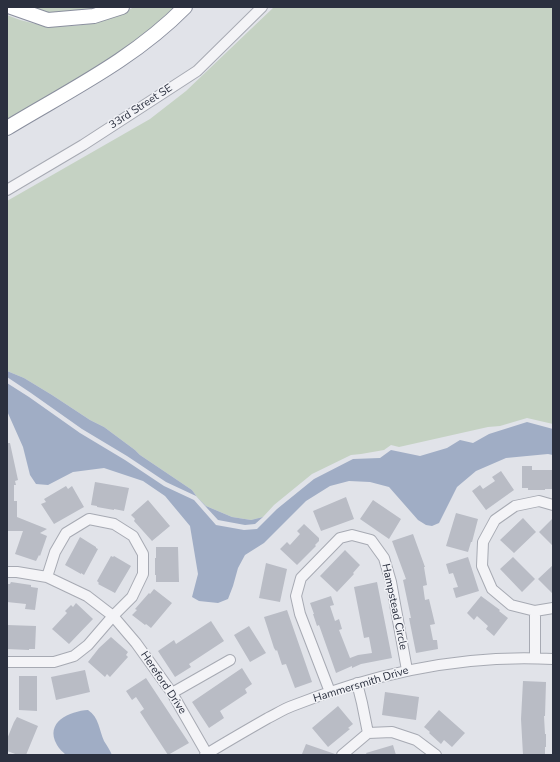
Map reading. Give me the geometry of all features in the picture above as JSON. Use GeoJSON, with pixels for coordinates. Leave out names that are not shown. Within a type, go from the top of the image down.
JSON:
{"type":"FeatureCollection","features":[{"type":"Feature","properties":{"kind":"highway"},"geometry":{"type":"LineString","coordinates":[[10,7],[48,20],[94,16],[122,7]]}},
{"type":"Feature","properties":{"kind":"highway"},"geometry":{"type":"LineString","coordinates":[[7,128],[93,78],[136,49],[185,7]]}},
{"type":"Feature","properties":{"kind":"street","name":"33rd Street SE"},"geometry":{"type":"LineString","coordinates":[[7,190],[83,145],[197,71],[262,7]]}},
{"type":"Feature","properties":{"kind":"street"},"geometry":{"type":"LineString","coordinates":[[553,505],[539,501],[515,506],[495,520],[483,542],[482,566],[492,589],[511,605],[534,611],[553,608]]}},
{"type":"Feature","properties":{"kind":"street"},"geometry":{"type":"LineString","coordinates":[[7,662],[54,662],[74,656],[88,645],[132,597],[143,574],[143,554],[133,536],[114,524],[89,520],[66,533],[55,552],[47,577]]}},
{"type":"Feature","properties":{"kind":"street","name":"Hampstead Circle"},"geometry":{"type":"LineString","coordinates":[[330,692],[300,614],[296,596],[301,578],[340,538],[352,535],[371,540],[384,558],[391,582],[407,670]]}},
{"type":"Feature","properties":{"kind":"street"},"geometry":{"type":"LineString","coordinates":[[7,572],[17,572],[47,577],[87,596],[113,616]]}},
{"type":"Feature","properties":{"kind":"street"},"geometry":{"type":"LineString","coordinates":[[534,611],[535,658]]}},
{"type":"Feature","properties":{"kind":"street","name":"Hereford Drive"},"geometry":{"type":"LineString","coordinates":[[113,616],[136,643],[172,693],[206,754]]}},
{"type":"Feature","properties":{"kind":"street","name":"Hammersmith Drive"},"geometry":{"type":"LineString","coordinates":[[206,754],[245,730],[291,706],[356,683],[407,670],[453,663],[502,658],[553,659]]}},
{"type":"Feature","properties":{"kind":"street"},"geometry":{"type":"LineString","coordinates":[[172,693],[230,660]]}},
{"type":"Feature","properties":{"kind":"street"},"geometry":{"type":"LineString","coordinates":[[356,683],[368,733]]}},
{"type":"Feature","properties":{"kind":"street"},"geometry":{"type":"LineString","coordinates":[[342,755],[368,733],[392,732],[416,740],[436,755]]}},
{"type":"Feature","properties":{"kind":"green space"},"geometry":{"type":"Polygon","coordinates":[[[21,7],[104,7],[88,12],[70,14],[45,12],[21,7]]]}},
{"type":"Feature","properties":{"kind":"green space"},"geometry":{"type":"Polygon","coordinates":[[[134,7],[179,7],[117,57],[7,122],[7,15],[38,24],[71,26],[104,20],[120,15],[134,7]]]}},
{"type":"Feature","properties":{"kind":"green space"},"geometry":{"type":"Polygon","coordinates":[[[274,7],[553,7],[553,424],[527,418],[500,426],[488,427],[399,447],[391,445],[384,450],[351,455],[312,474],[274,505],[263,517],[251,520],[232,517],[206,506],[192,490],[140,455],[104,427],[90,420],[24,378],[7,371],[7,201],[150,119],[186,91],[274,7]]]}},
{"type":"Feature","properties":{"kind":"water"},"geometry":{"type":"Polygon","coordinates":[[[7,371],[24,378],[90,420],[104,427],[140,455],[192,490],[206,506],[232,517],[251,520],[263,517],[255,524],[245,525],[218,520],[196,496],[166,482],[82,429],[7,377],[7,371]]]}},
{"type":"Feature","properties":{"kind":"water"},"geometry":{"type":"Polygon","coordinates":[[[7,383],[80,433],[164,486],[194,500],[216,525],[244,530],[257,529],[277,509],[314,479],[353,459],[380,458],[391,450],[420,456],[447,448],[460,440],[473,443],[489,434],[527,422],[553,429],[553,455],[548,454],[506,458],[476,471],[457,487],[439,523],[432,526],[426,525],[418,520],[389,487],[370,482],[349,481],[330,486],[306,501],[264,543],[245,555],[238,568],[228,599],[218,603],[199,601],[192,597],[198,574],[190,526],[165,496],[143,481],[104,468],[73,472],[48,485],[36,484],[30,475],[23,447],[7,411],[7,383]]]}},
{"type":"Feature","properties":{"kind":"water"},"geometry":{"type":"Polygon","coordinates":[[[88,710],[97,720],[104,741],[112,755],[66,755],[57,745],[54,737],[56,724],[67,715],[88,710]]]}},
{"type":"Feature","properties":{"kind":"building"},"geometry":{"type":"Polygon","coordinates":[[[7,443],[10,443],[18,480],[15,481],[16,485],[14,485],[14,501],[17,501],[17,517],[47,529],[40,533],[47,536],[40,556],[39,555],[36,561],[15,554],[23,531],[7,531],[7,443]]]}},
{"type":"Feature","properties":{"kind":"building"},"geometry":{"type":"Polygon","coordinates":[[[522,466],[532,466],[532,470],[553,470],[553,489],[528,490],[528,488],[522,488],[522,466]]]}},
{"type":"Feature","properties":{"kind":"building"},"geometry":{"type":"Polygon","coordinates":[[[501,471],[514,490],[486,510],[472,491],[480,485],[483,489],[495,481],[492,477],[501,471]]]}},
{"type":"Feature","properties":{"kind":"building"},"geometry":{"type":"Polygon","coordinates":[[[95,482],[129,488],[124,511],[91,505],[95,482]]]}},
{"type":"Feature","properties":{"kind":"building"},"geometry":{"type":"Polygon","coordinates":[[[66,486],[68,489],[72,486],[84,507],[54,524],[41,504],[46,502],[44,499],[66,486]]]}},
{"type":"Feature","properties":{"kind":"building"},"geometry":{"type":"Polygon","coordinates":[[[346,497],[354,519],[321,531],[313,511],[346,497]]]}},
{"type":"Feature","properties":{"kind":"building"},"geometry":{"type":"Polygon","coordinates":[[[148,500],[170,526],[152,541],[134,521],[135,519],[131,515],[148,500]]]}},
{"type":"Feature","properties":{"kind":"building"},"geometry":{"type":"Polygon","coordinates":[[[373,500],[401,519],[389,539],[360,519],[373,500]]]}},
{"type":"Feature","properties":{"kind":"building"},"geometry":{"type":"Polygon","coordinates":[[[456,513],[478,519],[468,552],[446,546],[456,513]]]}},
{"type":"Feature","properties":{"kind":"building"},"geometry":{"type":"Polygon","coordinates":[[[523,518],[536,532],[514,553],[500,540],[523,518]]]}},
{"type":"Feature","properties":{"kind":"building"},"geometry":{"type":"Polygon","coordinates":[[[553,518],[553,546],[539,532],[553,518]]]}},
{"type":"Feature","properties":{"kind":"building"},"geometry":{"type":"Polygon","coordinates":[[[304,524],[319,538],[319,541],[297,565],[280,549],[287,542],[290,545],[300,534],[297,531],[304,524]]]}},
{"type":"Feature","properties":{"kind":"building"},"geometry":{"type":"Polygon","coordinates":[[[413,534],[425,567],[427,585],[423,586],[425,600],[429,599],[435,624],[430,625],[433,640],[437,640],[438,649],[416,653],[409,618],[411,618],[403,580],[406,579],[392,541],[413,534]]]}},
{"type":"Feature","properties":{"kind":"building"},"geometry":{"type":"Polygon","coordinates":[[[80,537],[98,549],[84,575],[65,565],[80,537]]]}},
{"type":"Feature","properties":{"kind":"building"},"geometry":{"type":"Polygon","coordinates":[[[156,547],[178,547],[179,582],[156,582],[156,547]]]}},
{"type":"Feature","properties":{"kind":"building"},"geometry":{"type":"Polygon","coordinates":[[[345,550],[360,565],[353,573],[354,574],[337,592],[320,576],[345,550]]]}},
{"type":"Feature","properties":{"kind":"building"},"geometry":{"type":"Polygon","coordinates":[[[111,556],[114,556],[131,566],[115,593],[98,584],[99,583],[97,581],[111,556]]]}},
{"type":"Feature","properties":{"kind":"building"},"geometry":{"type":"Polygon","coordinates":[[[468,557],[479,591],[456,598],[453,588],[458,587],[453,573],[449,574],[446,564],[468,557]]]}},
{"type":"Feature","properties":{"kind":"building"},"geometry":{"type":"Polygon","coordinates":[[[513,557],[535,579],[522,592],[500,569],[513,557]]]}},
{"type":"Feature","properties":{"kind":"building"},"geometry":{"type":"Polygon","coordinates":[[[266,563],[287,569],[280,602],[259,598],[266,563]]]}},
{"type":"Feature","properties":{"kind":"building"},"geometry":{"type":"Polygon","coordinates":[[[553,565],[553,594],[538,579],[553,565]]]}},
{"type":"Feature","properties":{"kind":"building"},"geometry":{"type":"Polygon","coordinates":[[[11,582],[31,585],[31,587],[38,588],[35,610],[25,609],[26,604],[7,602],[7,584],[10,584],[11,582]]]}},
{"type":"Feature","properties":{"kind":"building"},"geometry":{"type":"Polygon","coordinates":[[[377,582],[392,658],[361,664],[352,668],[352,666],[336,673],[319,625],[317,626],[310,603],[331,596],[334,605],[330,606],[335,621],[339,619],[342,629],[339,630],[350,658],[372,653],[369,637],[364,638],[354,587],[377,582]]]}},
{"type":"Feature","properties":{"kind":"building"},"geometry":{"type":"Polygon","coordinates":[[[154,589],[172,603],[151,628],[132,615],[137,610],[135,609],[154,589]]]}},
{"type":"Feature","properties":{"kind":"building"},"geometry":{"type":"Polygon","coordinates":[[[481,596],[508,618],[494,636],[486,629],[488,626],[477,616],[474,620],[467,613],[481,596]]]}},
{"type":"Feature","properties":{"kind":"building"},"geometry":{"type":"Polygon","coordinates":[[[76,603],[93,619],[69,644],[52,629],[67,613],[65,611],[71,605],[73,607],[76,603]]]}},
{"type":"Feature","properties":{"kind":"building"},"geometry":{"type":"Polygon","coordinates":[[[287,610],[312,682],[295,688],[286,664],[282,665],[277,650],[276,651],[274,648],[264,617],[287,610]]]}},
{"type":"Feature","properties":{"kind":"building"},"geometry":{"type":"Polygon","coordinates":[[[211,621],[224,641],[189,664],[191,667],[175,677],[158,651],[174,640],[176,644],[211,621]]]}},
{"type":"Feature","properties":{"kind":"building"},"geometry":{"type":"Polygon","coordinates":[[[7,625],[36,626],[35,649],[7,649],[7,625]]]}},
{"type":"Feature","properties":{"kind":"building"},"geometry":{"type":"Polygon","coordinates":[[[249,626],[266,653],[250,662],[234,635],[249,626]]]}},
{"type":"Feature","properties":{"kind":"building"},"geometry":{"type":"Polygon","coordinates":[[[111,637],[128,652],[126,655],[128,657],[110,677],[107,674],[105,677],[88,662],[99,648],[111,637]]]}},
{"type":"Feature","properties":{"kind":"building"},"geometry":{"type":"Polygon","coordinates":[[[242,668],[252,684],[245,689],[247,693],[220,711],[224,718],[209,728],[192,702],[242,668]]]}},
{"type":"Feature","properties":{"kind":"building"},"geometry":{"type":"Polygon","coordinates":[[[85,670],[90,692],[56,700],[51,677],[85,670]]]}},
{"type":"Feature","properties":{"kind":"building"},"geometry":{"type":"Polygon","coordinates":[[[19,676],[37,676],[37,711],[19,710],[19,676]]]}},
{"type":"Feature","properties":{"kind":"building"},"geometry":{"type":"Polygon","coordinates":[[[146,678],[189,743],[168,755],[140,712],[144,709],[136,697],[132,700],[126,691],[146,678]]]}},
{"type":"Feature","properties":{"kind":"building"},"geometry":{"type":"Polygon","coordinates":[[[523,681],[546,682],[544,716],[546,734],[545,755],[523,755],[521,719],[523,681]]]}},
{"type":"Feature","properties":{"kind":"building"},"geometry":{"type":"Polygon","coordinates":[[[385,692],[419,697],[416,720],[382,715],[385,692]]]}},
{"type":"Feature","properties":{"kind":"building"},"geometry":{"type":"Polygon","coordinates":[[[338,706],[353,724],[348,728],[350,729],[328,747],[312,728],[338,706]]]}},
{"type":"Feature","properties":{"kind":"building"},"geometry":{"type":"Polygon","coordinates":[[[439,710],[465,733],[452,747],[444,740],[441,744],[424,727],[439,710]]]}},
{"type":"Feature","properties":{"kind":"building"},"geometry":{"type":"Polygon","coordinates":[[[17,717],[38,726],[26,755],[18,755],[7,751],[7,739],[17,717]]]}},
{"type":"Feature","properties":{"kind":"building"},"geometry":{"type":"Polygon","coordinates":[[[306,744],[335,754],[302,754],[306,744]]]}},
{"type":"Feature","properties":{"kind":"building"},"geometry":{"type":"Polygon","coordinates":[[[393,745],[396,755],[367,755],[366,753],[393,745]]]}}]}
